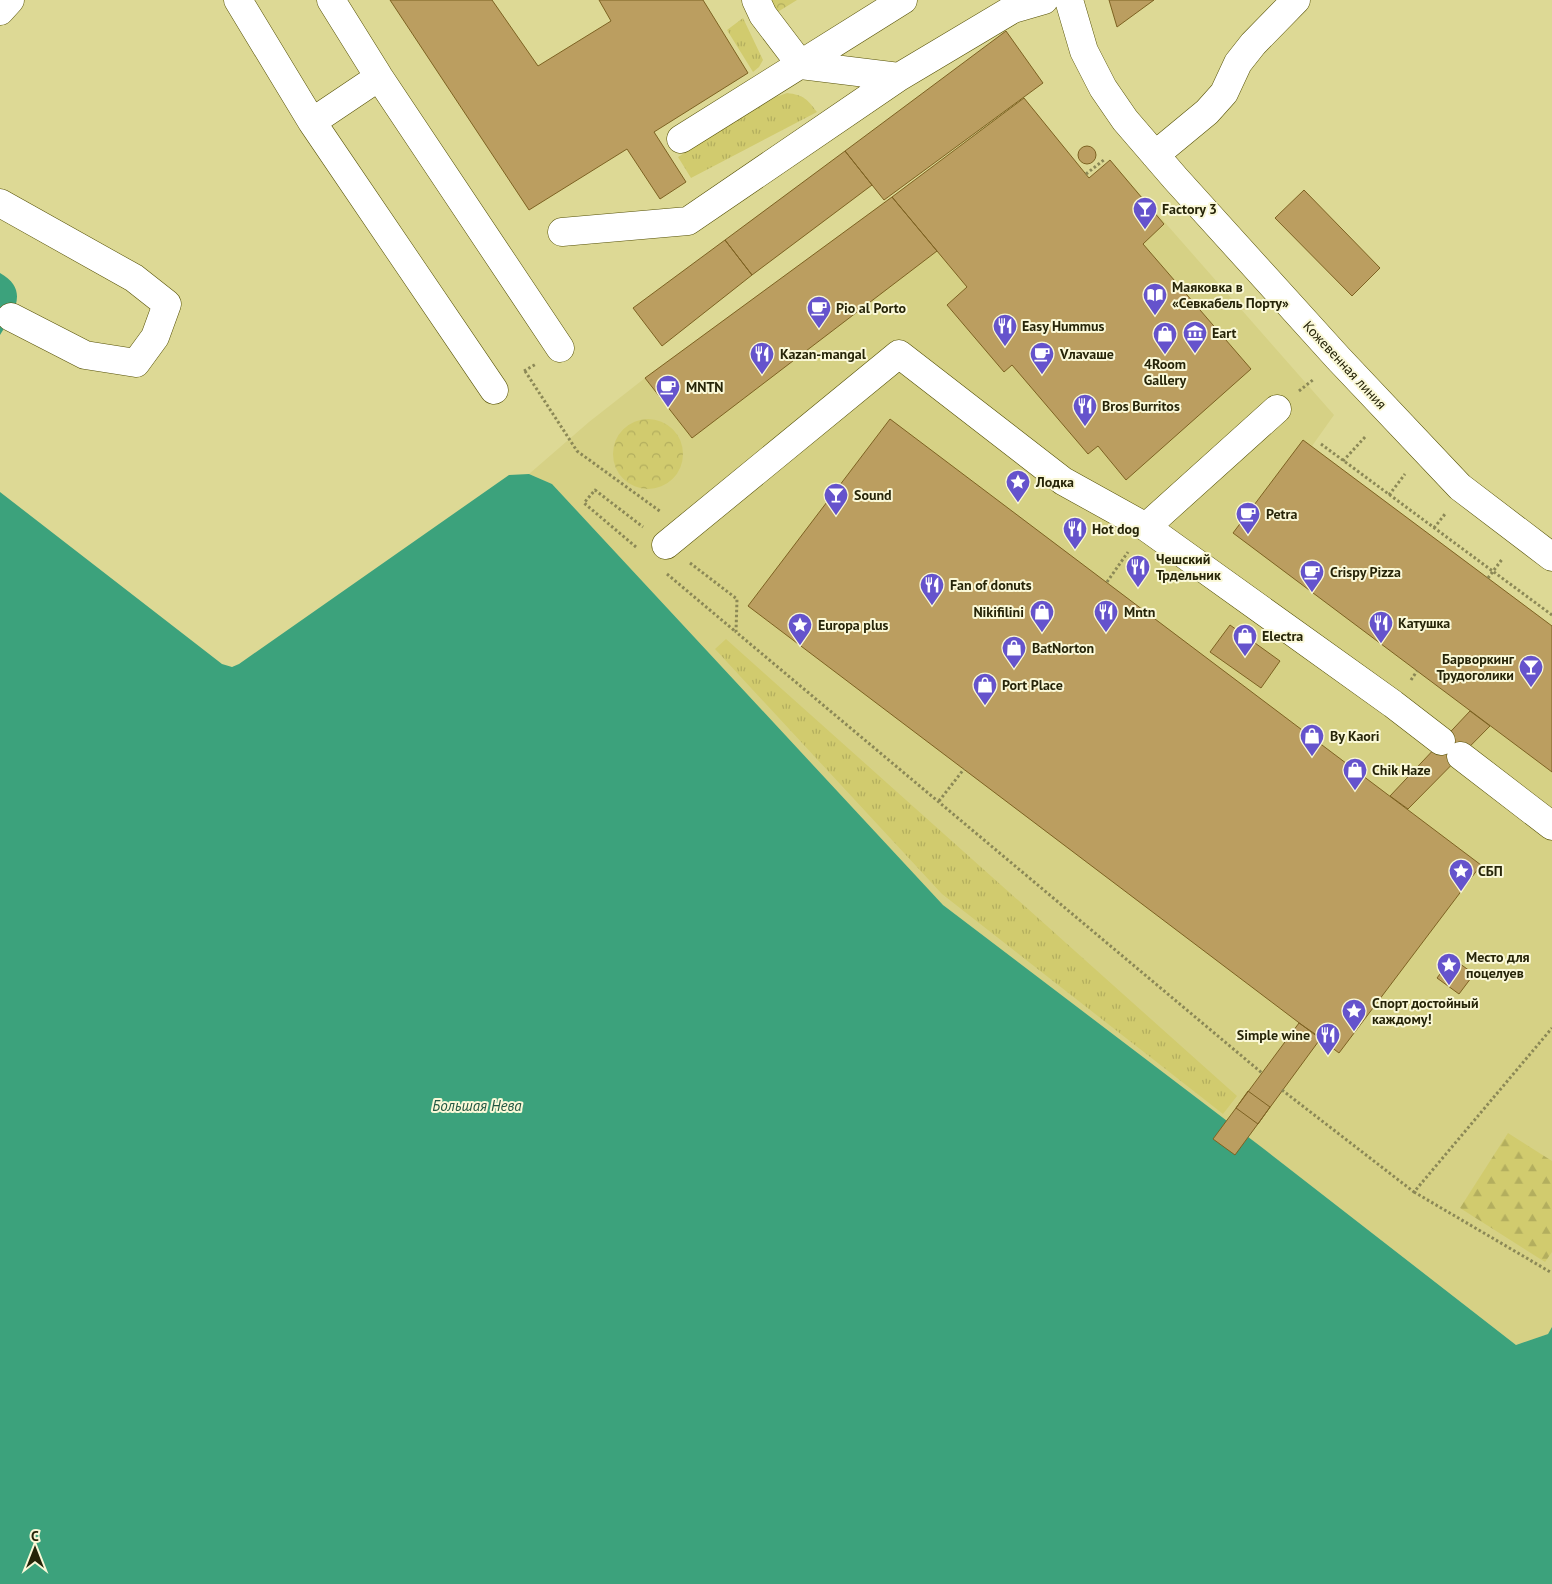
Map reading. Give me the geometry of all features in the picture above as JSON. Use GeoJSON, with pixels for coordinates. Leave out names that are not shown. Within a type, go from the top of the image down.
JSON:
{"type":"FeatureCollection","features":[{"type":"Feature","properties":{"kind":"street"},"geometry":{"type":"LineString","coordinates":[[0,11],[10,0]]}},
{"type":"Feature","properties":{"kind":"street"},"geometry":{"type":"LineString","coordinates":[[238,0],[312,122],[494,390]]}},
{"type":"Feature","properties":{"kind":"street"},"geometry":{"type":"LineString","coordinates":[[330,0],[379,77],[560,348]]}},
{"type":"Feature","properties":{"kind":"street"},"geometry":{"type":"LineString","coordinates":[[756,0],[763,15],[801,65],[899,77]]}},
{"type":"Feature","properties":{"kind":"street"},"geometry":{"type":"LineString","coordinates":[[681,139],[903,0]]}},
{"type":"Feature","properties":{"kind":"street"},"geometry":{"type":"LineString","coordinates":[[562,232],[688,221],[899,77],[1013,9],[1044,0]]}},
{"type":"Feature","properties":{"kind":"street","name":"Кожевенная линия"},"geometry":{"type":"LineString","coordinates":[[1069,0],[1084,50],[1103,88],[1125,120],[1155,155],[1338,358],[1460,487],[1552,557]]}},
{"type":"Feature","properties":{"kind":"street"},"geometry":{"type":"LineString","coordinates":[[1155,155],[1207,112],[1224,92],[1238,63],[1253,44],[1296,0]]}},
{"type":"Feature","properties":{"kind":"street"},"geometry":{"type":"LineString","coordinates":[[312,122],[379,77]]}},
{"type":"Feature","properties":{"kind":"street"},"geometry":{"type":"LineString","coordinates":[[0,203],[134,278],[167,304],[155,337],[136,362],[85,355],[11,317]]}},
{"type":"Feature","properties":{"kind":"street"},"geometry":{"type":"LineString","coordinates":[[675,537],[899,354],[1063,481],[1146,527],[1393,704],[1552,826]]}},
{"type":"Feature","properties":{"kind":"street"},"geometry":{"type":"LineString","coordinates":[[1146,527],[1277,409]]}},
{"type":"Feature","properties":{"kind":"path"},"geometry":{"type":"LineString","coordinates":[[1086,174],[1105,159]]}},
{"type":"Feature","properties":{"kind":"path"},"geometry":{"type":"LineString","coordinates":[[494,390],[560,348]]}},
{"type":"Feature","properties":{"kind":"path"},"geometry":{"type":"LineString","coordinates":[[525,371],[577,451],[675,537],[737,599],[736,632],[939,800],[1262,1073]]}},
{"type":"Feature","properties":{"kind":"path"},"geometry":{"type":"LineString","coordinates":[[1343,461],[1366,436]]}},
{"type":"Feature","properties":{"kind":"path"},"geometry":{"type":"LineString","coordinates":[[1322,444],[1552,615]]}},
{"type":"Feature","properties":{"kind":"path"},"geometry":{"type":"LineString","coordinates":[[1389,495],[1405,474]]}},
{"type":"Feature","properties":{"kind":"path"},"geometry":{"type":"LineString","coordinates":[[595,490],[675,537]]}},
{"type":"Feature","properties":{"kind":"path"},"geometry":{"type":"LineString","coordinates":[[1434,528],[1445,513]]}},
{"type":"Feature","properties":{"kind":"path"},"geometry":{"type":"LineString","coordinates":[[1107,582],[1146,527]]}},
{"type":"Feature","properties":{"kind":"path"},"geometry":{"type":"LineString","coordinates":[[1488,578],[1503,558]]}},
{"type":"Feature","properties":{"kind":"path"},"geometry":{"type":"LineString","coordinates":[[939,800],[964,769]]}},
{"type":"Feature","properties":{"kind":"path"},"geometry":{"type":"LineString","coordinates":[[1414,1192],[1552,1028]]}},
{"type":"Feature","properties":{"kind":"path"},"geometry":{"type":"LineString","coordinates":[[1282,1090],[1414,1192],[1552,1273]]}},
{"type":"Feature","properties":{"kind":"shaded area"},"geometry":{"type":"Polygon","coordinates":[[[1024,98],[1089,178],[1110,160],[1334,415],[1312,446],[1552,626],[1552,1327],[1548,1334],[1516,1345],[1264,1149],[943,905],[552,484],[529,474],[589,422],[645,378],[1024,98]]]}},
{"type":"Feature","properties":{"kind":"green space"},"geometry":{"type":"Polygon","coordinates":[[[770,0],[797,0],[776,13],[770,0]]]}},
{"type":"Feature","properties":{"kind":"green space"},"geometry":{"type":"Polygon","coordinates":[[[743,18],[763,60],[753,72],[727,30],[743,18]]]}},
{"type":"Feature","properties":{"kind":"green space"},"geometry":{"type":"Polygon","coordinates":[[[787,93],[805,98],[817,112],[691,178],[678,157],[776,97],[787,93]]]}},
{"type":"Feature","properties":{"kind":"green space"},"geometry":{"type":"Polygon","coordinates":[[[648,419],[661,422],[673,429],[680,441],[683,454],[680,467],[673,479],[661,486],[648,489],[635,486],[623,479],[616,467],[613,454],[616,441],[623,429],[635,422],[648,419]]]}},
{"type":"Feature","properties":{"kind":"green space"},"geometry":{"type":"Polygon","coordinates":[[[726,639],[1237,1096],[1223,1114],[942,894],[715,649],[726,639]]]}},
{"type":"Feature","properties":{"kind":"green space"},"geometry":{"type":"Polygon","coordinates":[[[1508,1133],[1552,1161],[1552,1252],[1545,1262],[1460,1208],[1508,1133]]]}},
{"type":"Feature","properties":{"kind":"water"},"geometry":{"type":"Polygon","coordinates":[[[0,273],[15,287],[17,294],[14,310],[0,335],[0,273]]]}},
{"type":"Feature","properties":{"kind":"water","name":"Большая Нева"},"geometry":{"type":"Polygon","coordinates":[[[529,474],[552,484],[943,905],[1264,1149],[1516,1345],[1548,1334],[1552,1327],[1552,1584],[0,1584],[0,492],[222,664],[232,667],[239,664],[509,475],[529,474]]]}},
{"type":"Feature","properties":{"kind":"building"},"geometry":{"type":"Polygon","coordinates":[[[390,0],[492,0],[538,66],[611,21],[599,0],[703,0],[748,73],[654,132],[686,182],[660,199],[627,149],[529,210],[390,0]]]}},
{"type":"Feature","properties":{"kind":"building"},"geometry":{"type":"Polygon","coordinates":[[[1109,0],[1154,0],[1117,27],[1109,0]]]}},
{"type":"Feature","properties":{"kind":"building"},"geometry":{"type":"Polygon","coordinates":[[[1006,31],[1043,83],[884,200],[845,151],[1006,31]]]}},
{"type":"Feature","properties":{"kind":"building"},"geometry":{"type":"Polygon","coordinates":[[[1024,98],[1089,178],[1110,160],[1164,224],[1143,244],[1251,369],[1126,480],[1098,446],[1088,454],[1012,365],[1004,372],[947,305],[967,287],[892,197],[1024,98]]]}},
{"type":"Feature","properties":{"kind":"building"},"geometry":{"type":"Polygon","coordinates":[[[1087,146],[1093,149],[1096,155],[1093,161],[1087,164],[1081,161],[1078,155],[1081,149],[1087,146]]]}},
{"type":"Feature","properties":{"kind":"building"},"geometry":{"type":"Polygon","coordinates":[[[845,151],[872,185],[752,275],[725,240],[845,151]]]}},
{"type":"Feature","properties":{"kind":"building"},"geometry":{"type":"Polygon","coordinates":[[[1304,190],[1380,268],[1352,296],[1275,218],[1304,190]]]}},
{"type":"Feature","properties":{"kind":"building"},"geometry":{"type":"Polygon","coordinates":[[[892,197],[937,251],[692,438],[645,378],[892,197]]]}},
{"type":"Feature","properties":{"kind":"building"},"geometry":{"type":"Polygon","coordinates":[[[725,240],[752,275],[662,346],[633,308],[725,240]]]}},
{"type":"Feature","properties":{"kind":"building"},"geometry":{"type":"Polygon","coordinates":[[[890,419],[1481,865],[1339,1053],[748,606],[890,419]]]}},
{"type":"Feature","properties":{"kind":"building"},"geometry":{"type":"Polygon","coordinates":[[[1303,440],[1552,626],[1552,772],[1233,533],[1303,440]]]}},
{"type":"Feature","properties":{"kind":"building","name":"Electra"},"geometry":{"type":"Polygon","coordinates":[[[1230,625],[1280,661],[1261,688],[1210,652],[1230,625]]]}},
{"type":"Feature","properties":{"kind":"building"},"geometry":{"type":"Polygon","coordinates":[[[1470,711],[1490,726],[1408,809],[1390,796],[1470,711]]]}},
{"type":"Feature","properties":{"kind":"building"},"geometry":{"type":"Polygon","coordinates":[[[1452,958],[1474,974],[1459,994],[1437,978],[1452,958]]]}},
{"type":"Feature","properties":{"kind":"building"},"geometry":{"type":"Polygon","coordinates":[[[1299,1023],[1321,1038],[1235,1155],[1213,1139],[1299,1023]]]}},
{"type":"Feature","properties":{"kind":"building"},"geometry":{"type":"Polygon","coordinates":[[[1248,1091],[1270,1107],[1258,1124],[1236,1108],[1248,1091]]]}},
{"type":"Feature","properties":{"kind":"place","name":"Factory 3"},"geometry":{"type":"Point","coordinates":[1145,230]}},
{"type":"Feature","properties":{"kind":"place","name":"Маяковка в «Севкабель Порту»"},"geometry":{"type":"Point","coordinates":[1155,316]}},
{"type":"Feature","properties":{"kind":"place","name":"Pio al Porto"},"geometry":{"type":"Point","coordinates":[819,329]}},
{"type":"Feature","properties":{"kind":"place","name":"Easy Hummus"},"geometry":{"type":"Point","coordinates":[1005,347]}},
{"type":"Feature","properties":{"kind":"place","name":"Eart"},"geometry":{"type":"Point","coordinates":[1195,354]}},
{"type":"Feature","properties":{"kind":"place","name":"4Room Gallery"},"geometry":{"type":"Point","coordinates":[1165,355]}},
{"type":"Feature","properties":{"kind":"place","name":"Kazan-mangal"},"geometry":{"type":"Point","coordinates":[762,375]}},
{"type":"Feature","properties":{"kind":"place","name":"Vлаvаше"},"geometry":{"type":"Point","coordinates":[1042,375]}},
{"type":"Feature","properties":{"kind":"place","name":"MNTN"},"geometry":{"type":"Point","coordinates":[668,408]}},
{"type":"Feature","properties":{"kind":"place","name":"Bros Burritos"},"geometry":{"type":"Point","coordinates":[1085,427]}},
{"type":"Feature","properties":{"kind":"place","name":"Лодка"},"geometry":{"type":"Point","coordinates":[1018,503]}},
{"type":"Feature","properties":{"kind":"place","name":"Sound"},"geometry":{"type":"Point","coordinates":[836,516]}},
{"type":"Feature","properties":{"kind":"place","name":"Petra"},"geometry":{"type":"Point","coordinates":[1248,535]}},
{"type":"Feature","properties":{"kind":"place","name":"Hot dog"},"geometry":{"type":"Point","coordinates":[1075,550]}},
{"type":"Feature","properties":{"kind":"place","name":"Чешский Трдельник"},"geometry":{"type":"Point","coordinates":[1138,588]}},
{"type":"Feature","properties":{"kind":"place","name":"Crispy Pizza"},"geometry":{"type":"Point","coordinates":[1312,593]}},
{"type":"Feature","properties":{"kind":"place","name":"Fan of donuts"},"geometry":{"type":"Point","coordinates":[932,606]}},
{"type":"Feature","properties":{"kind":"place","name":"Nikifilini"},"geometry":{"type":"Point","coordinates":[1042,633]}},
{"type":"Feature","properties":{"kind":"place","name":"Mntn"},"geometry":{"type":"Point","coordinates":[1106,633]}},
{"type":"Feature","properties":{"kind":"place","name":"Катушка"},"geometry":{"type":"Point","coordinates":[1381,644]}},
{"type":"Feature","properties":{"kind":"place","name":"Europa plus"},"geometry":{"type":"Point","coordinates":[800,646]}},
{"type":"Feature","properties":{"kind":"place","name":"Electra"},"geometry":{"type":"Point","coordinates":[1245,657]}},
{"type":"Feature","properties":{"kind":"place","name":"BatNorton"},"geometry":{"type":"Point","coordinates":[1014,669]}},
{"type":"Feature","properties":{"kind":"place","name":"Барворкинг Трудоголики"},"geometry":{"type":"Point","coordinates":[1531,688]}},
{"type":"Feature","properties":{"kind":"place","name":"Port Place"},"geometry":{"type":"Point","coordinates":[985,706]}},
{"type":"Feature","properties":{"kind":"place","name":"By Kaori"},"geometry":{"type":"Point","coordinates":[1312,757]}},
{"type":"Feature","properties":{"kind":"place","name":"Chik Haze"},"geometry":{"type":"Point","coordinates":[1355,791]}},
{"type":"Feature","properties":{"kind":"place","name":"СБП"},"geometry":{"type":"Point","coordinates":[1461,892]}},
{"type":"Feature","properties":{"kind":"place","name":"Место для поцелуев"},"geometry":{"type":"Point","coordinates":[1449,986]}},
{"type":"Feature","properties":{"kind":"place","name":"Спорт достойный каждому!"},"geometry":{"type":"Point","coordinates":[1354,1032]}},
{"type":"Feature","properties":{"kind":"place","name":"Simple wine"},"geometry":{"type":"Point","coordinates":[1328,1056]}}]}
